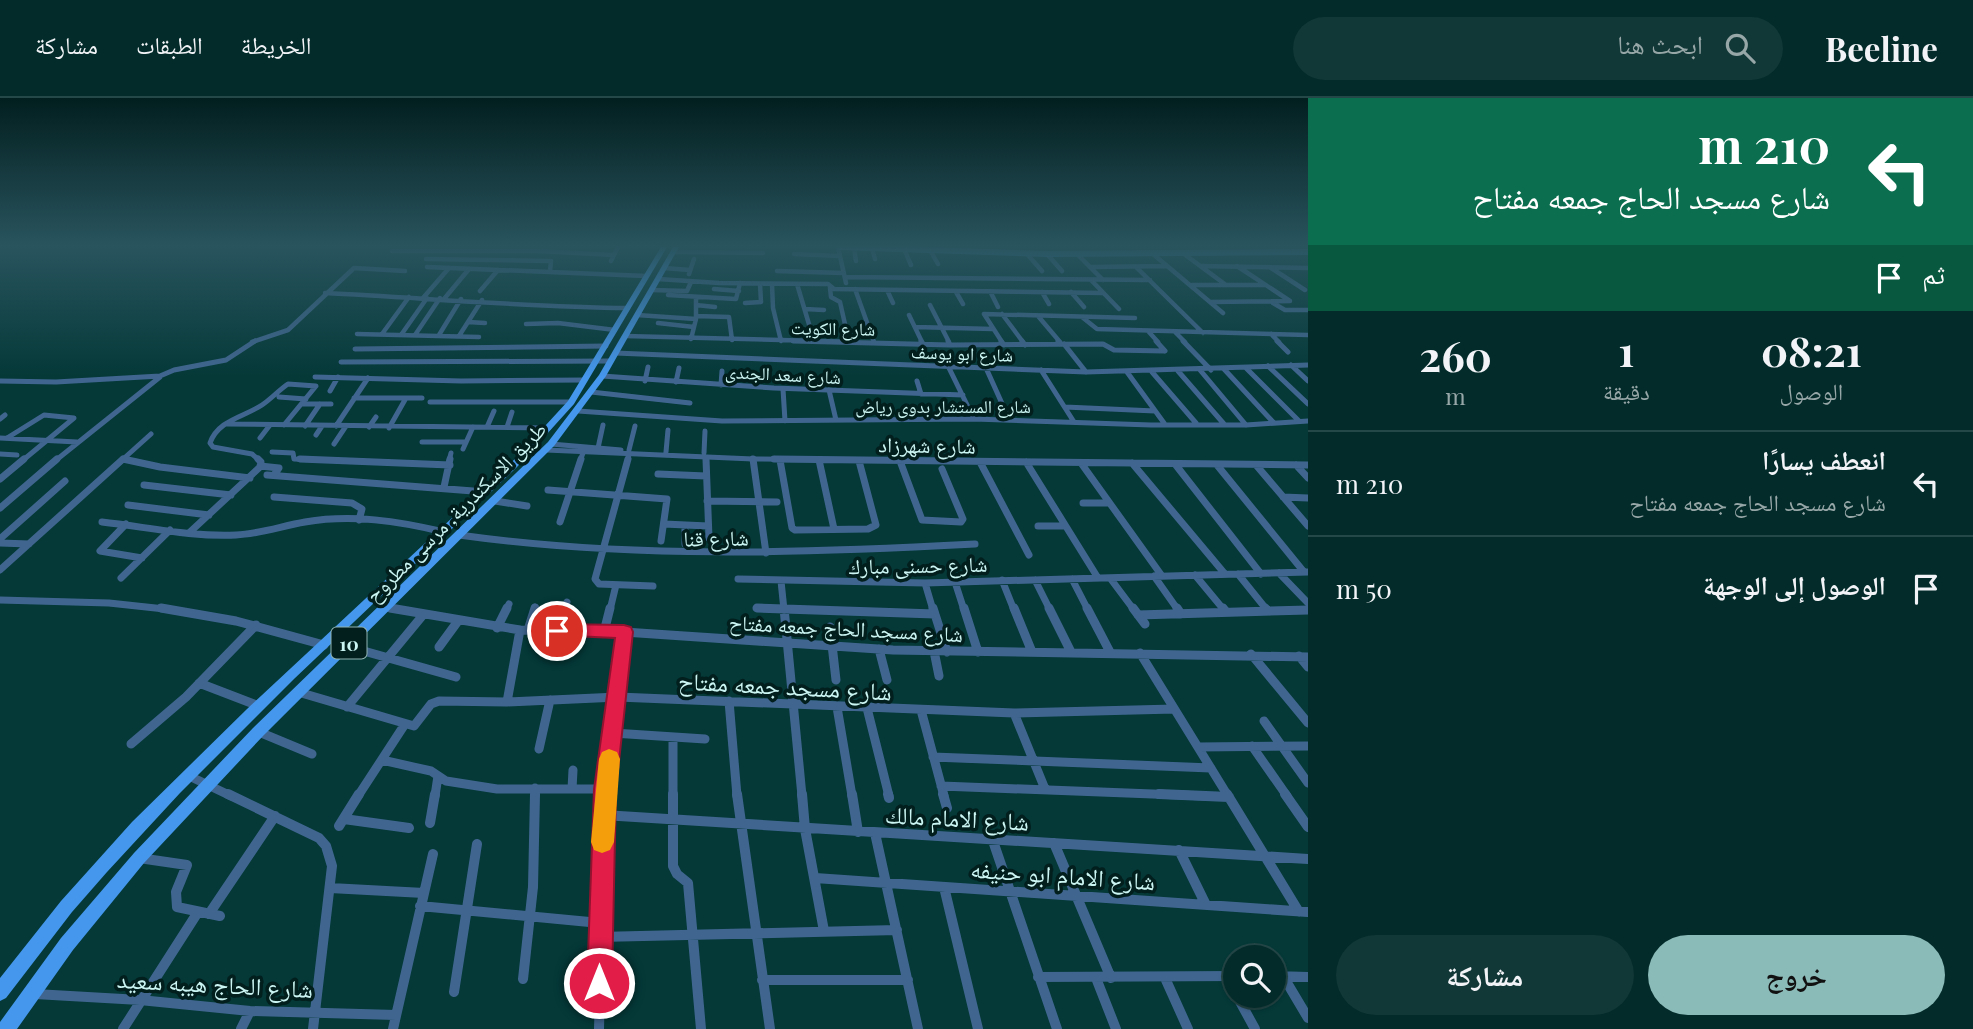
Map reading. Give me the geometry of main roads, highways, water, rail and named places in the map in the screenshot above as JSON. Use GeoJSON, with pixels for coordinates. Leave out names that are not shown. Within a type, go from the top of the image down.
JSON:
{"type":"FeatureCollection","features":[{"type":"Feature","properties":{"kind":"main road","name":"طريق الاسكندرية, مرسى مطروح"},"geometry":{"type":"LineString","coordinates":[[6,1029],[67,944],[139,858],[258,732],[459,535],[549,428],[591,392],[602,376],[620,333],[646,290]]}},
{"type":"Feature","properties":{"kind":"main road","name":"طريق الاسكندرية, مرسى مطروح"},"geometry":{"type":"LineString","coordinates":[[0,992],[72,897],[118,845],[187,775],[444,531],[549,447],[574,407],[597,360],[610,353]]}}]}
